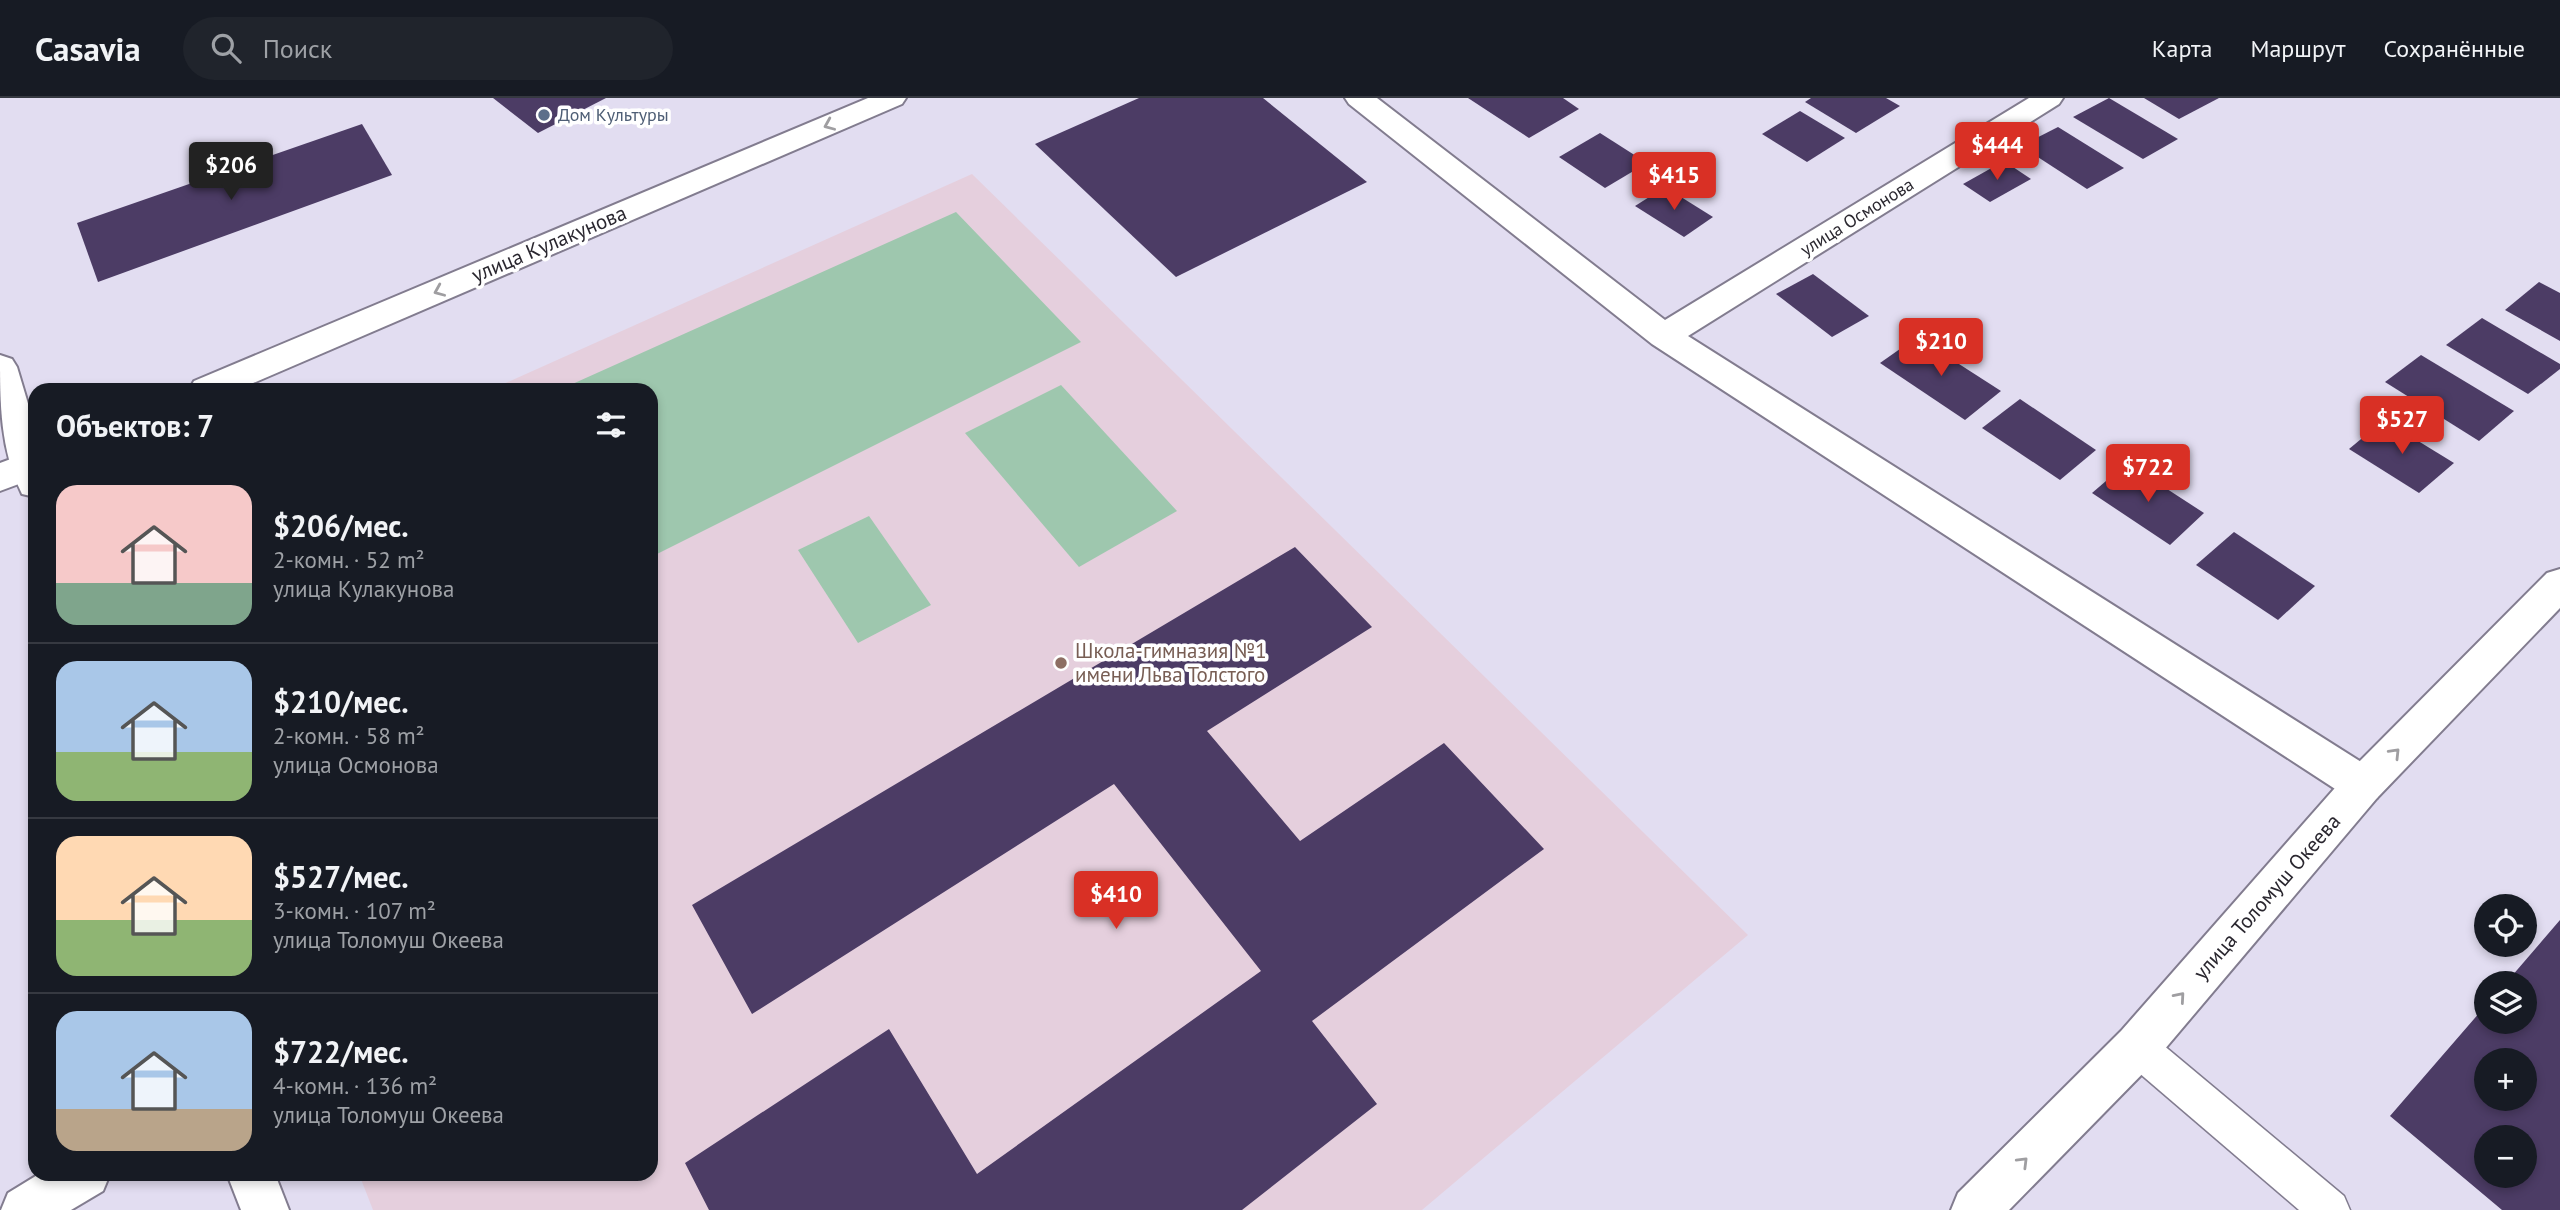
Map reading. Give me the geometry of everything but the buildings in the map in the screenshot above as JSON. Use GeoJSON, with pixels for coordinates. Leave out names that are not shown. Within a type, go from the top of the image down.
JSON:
{"type":"FeatureCollection","features":[{"type":"Feature","properties":{"kind":"street","name":"улица Кулакунова"},"geometry":{"type":"LineString","coordinates":[[222,383],[892,98]]}},
{"type":"Feature","properties":{"kind":"street"},"geometry":{"type":"LineString","coordinates":[[1359,98],[1664,336],[2363,785]]}},
{"type":"Feature","properties":{"kind":"street","name":"улица Осмонова"},"geometry":{"type":"LineString","coordinates":[[1664,336],[2049,98]]}},
{"type":"Feature","properties":{"kind":"street"},"geometry":{"type":"LineString","coordinates":[[0,367],[25,473]]}},
{"type":"Feature","properties":{"kind":"street","name":"улица Толомуш Океева"},"geometry":{"type":"LineString","coordinates":[[1975,1210],[2137,1047],[2363,785],[2560,584]]}},
{"type":"Feature","properties":{"kind":"street"},"geometry":{"type":"LineString","coordinates":[[25,1210],[74,1181]]}},
{"type":"Feature","properties":{"kind":"street"},"geometry":{"type":"LineString","coordinates":[[254,1181],[265,1210]]}},
{"type":"Feature","properties":{"kind":"lane"},"geometry":{"type":"LineString","coordinates":[[2137,1047],[2330,1210]]}},
{"type":"Feature","properties":{"kind":"shaded area","name":"Школа-гимназия №1 имени Льва Толстого"},"geometry":{"type":"Polygon","coordinates":[[[972,174],[1748,935],[1422,1210],[373,1210],[362,1181],[658,1181],[658,383],[506,383],[972,174]]]}},
{"type":"Feature","properties":{"kind":"green space"},"geometry":{"type":"Polygon","coordinates":[[[956,212],[1081,342],[658,554],[658,383],[575,383],[956,212]]]}},
{"type":"Feature","properties":{"kind":"green space"},"geometry":{"type":"Polygon","coordinates":[[[1061,385],[1177,511],[1079,567],[965,433],[1061,385]]]}},
{"type":"Feature","properties":{"kind":"green space"},"geometry":{"type":"Polygon","coordinates":[[[869,516],[931,605],[858,643],[798,550],[869,516]]]}},
{"type":"Feature","properties":{"kind":"place","name":"Дом Культуры"},"geometry":{"type":"Point","coordinates":[544,115]}},
{"type":"Feature","properties":{"kind":"place","name":"Школа-гимназия №1 имени Льва Толстого"},"geometry":{"type":"Point","coordinates":[1061,663]}}]}
